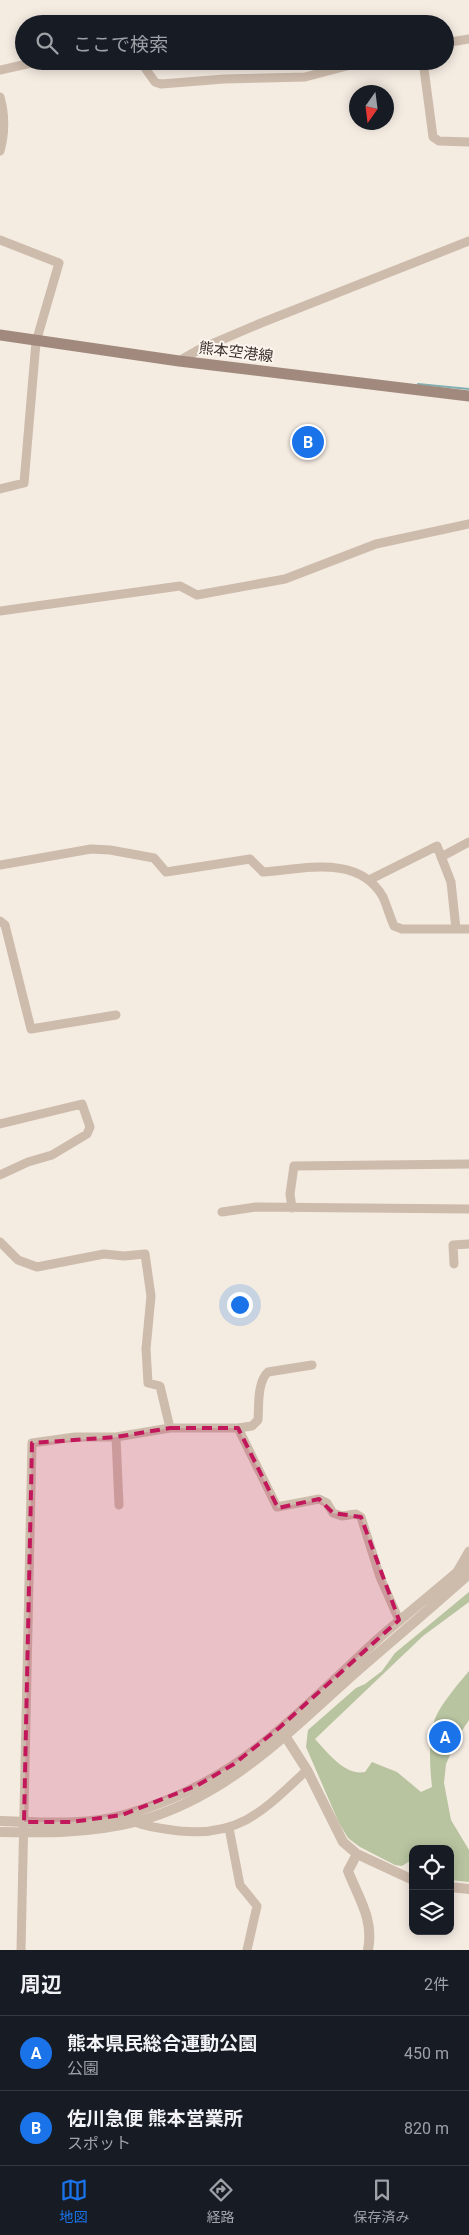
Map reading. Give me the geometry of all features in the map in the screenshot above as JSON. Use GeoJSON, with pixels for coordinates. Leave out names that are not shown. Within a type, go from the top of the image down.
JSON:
{"type":"FeatureCollection","features":[{"type":"Feature","properties":{"kind":"main road","name":"熊本空港線"},"geometry":{"type":"LineString","coordinates":[[0,335],[36,342],[179,361],[469,396]]}},
{"type":"Feature","properties":{"kind":"street"},"geometry":{"type":"LineString","coordinates":[[454,42],[469,39]]}},
{"type":"Feature","properties":{"kind":"street"},"geometry":{"type":"LineString","coordinates":[[0,70],[15,67]]}},
{"type":"Feature","properties":{"kind":"street"},"geometry":{"type":"LineString","coordinates":[[146,70],[155,82],[161,84],[224,79],[305,77],[332,70]]}},
{"type":"Feature","properties":{"kind":"street"},"geometry":{"type":"LineString","coordinates":[[424,70],[433,137],[438,141],[469,142]]}},
{"type":"Feature","properties":{"kind":"street"},"geometry":{"type":"LineString","coordinates":[[0,97],[3,107],[4,126],[0,151]]}},
{"type":"Feature","properties":{"kind":"street"},"geometry":{"type":"LineString","coordinates":[[0,240],[59,262],[36,342],[24,482],[0,489]]}},
{"type":"Feature","properties":{"kind":"street"},"geometry":{"type":"LineString","coordinates":[[179,361],[200,349],[252,326],[469,241]]}},
{"type":"Feature","properties":{"kind":"street"},"geometry":{"type":"LineString","coordinates":[[0,611],[180,586],[197,595],[285,579],[376,544],[469,524]]}},
{"type":"Feature","properties":{"kind":"street"},"geometry":{"type":"LineString","coordinates":[[441,858],[469,842]]}},
{"type":"Feature","properties":{"kind":"street"},"geometry":{"type":"LineString","coordinates":[[369,880],[436,846],[451,882],[456,929]]}},
{"type":"Feature","properties":{"kind":"street"},"geometry":{"type":"LineString","coordinates":[[0,865],[91,849],[110,850],[154,858],[166,872],[250,859],[264,872],[329,867],[348,869],[369,880],[382,897],[394,926],[402,929],[469,929]]}},
{"type":"Feature","properties":{"kind":"street"},"geometry":{"type":"LineString","coordinates":[[0,921],[5,926],[31,1029],[116,1015]]}},
{"type":"Feature","properties":{"kind":"street"},"geometry":{"type":"LineString","coordinates":[[0,1124],[82,1104],[90,1127],[87,1134],[52,1155],[28,1162],[0,1175]]}},
{"type":"Feature","properties":{"kind":"street"},"geometry":{"type":"LineString","coordinates":[[292,1208],[290,1194],[294,1166],[469,1164]]}},
{"type":"Feature","properties":{"kind":"street"},"geometry":{"type":"LineString","coordinates":[[222,1212],[256,1207],[469,1209]]}},
{"type":"Feature","properties":{"kind":"street"},"geometry":{"type":"LineString","coordinates":[[0,1242],[18,1260],[36,1267],[104,1254],[124,1256],[145,1254],[151,1296],[146,1349],[148,1383],[160,1386],[170,1428]]}},
{"type":"Feature","properties":{"kind":"street"},"geometry":{"type":"LineString","coordinates":[[454,1264],[453,1245],[469,1244]]}},
{"type":"Feature","properties":{"kind":"street"},"geometry":{"type":"LineString","coordinates":[[21,1950],[32,1443],[75,1437],[116,1437],[170,1428],[238,1428],[252,1426],[258,1420],[260,1389],[265,1375],[268,1372],[312,1365]]}},
{"type":"Feature","properties":{"kind":"street"},"geometry":{"type":"LineString","coordinates":[[238,1428],[278,1507],[319,1499],[327,1503],[333,1513],[342,1516],[356,1514],[361,1517],[380,1577],[399,1620]]}},
{"type":"Feature","properties":{"kind":"street"},"geometry":{"type":"LineString","coordinates":[[116,1437],[119,1505]]}},
{"type":"Feature","properties":{"kind":"street"},"geometry":{"type":"LineString","coordinates":[[461,1579],[469,1551]]}},
{"type":"Feature","properties":{"kind":"street"},"geometry":{"type":"LineString","coordinates":[[0,1832],[24,1827],[122,1815],[162,1802],[198,1785],[283,1732],[461,1579],[469,1562]]}},
{"type":"Feature","properties":{"kind":"street"},"geometry":{"type":"LineString","coordinates":[[0,1821],[24,1827],[93,1829],[135,1822],[167,1812],[213,1791],[241,1772],[399,1620],[469,1574]]}},
{"type":"Feature","properties":{"kind":"street"},"geometry":{"type":"LineString","coordinates":[[283,1732],[307,1770],[343,1842],[358,1854],[409,1878]]}},
{"type":"Feature","properties":{"kind":"street"},"geometry":{"type":"LineString","coordinates":[[135,1822],[150,1828],[187,1832],[214,1832],[229,1828],[248,1819],[271,1803],[307,1770]]}},
{"type":"Feature","properties":{"kind":"street"},"geometry":{"type":"LineString","coordinates":[[229,1828],[240,1885],[256,1906],[247,1950]]}},
{"type":"Feature","properties":{"kind":"street"},"geometry":{"type":"LineString","coordinates":[[358,1854],[348,1871],[370,1921],[368,1950]]}},
{"type":"Feature","properties":{"kind":"street"},"geometry":{"type":"LineString","coordinates":[[454,1887],[469,1889]]}},
{"type":"Feature","properties":{"kind":"highlighted area"},"geometry":{"type":"Polygon","coordinates":[[[170,1428],[238,1428],[278,1508],[319,1499],[333,1513],[361,1517],[399,1620],[279,1728],[234,1764],[198,1785],[122,1815],[71,1822],[24,1822],[32,1443],[116,1437],[170,1428]]]}},
{"type":"Feature","properties":{"kind":"green space"},"geometry":{"type":"Polygon","coordinates":[[[469,1592],[469,1602],[423,1636],[315,1739],[331,1757],[344,1767],[358,1772],[365,1772],[372,1762],[397,1772],[421,1792],[432,1787],[430,1745],[436,1716],[449,1695],[469,1671],[469,1720],[459,1735],[446,1764],[444,1783],[451,1820],[469,1850],[469,1882],[454,1880],[454,1845],[409,1845],[409,1862],[402,1866],[395,1865],[360,1847],[348,1838],[339,1823],[306,1747],[308,1730],[356,1688],[365,1684],[382,1671],[395,1653],[469,1592]]]}},
{"type":"Feature","properties":{"kind":"waterway"},"geometry":{"type":"LineString","coordinates":[[418,384],[469,389]]}},
{"type":"Feature","properties":{"kind":"place","name":"佐川急便 熊本営業所"},"geometry":{"type":"Point","coordinates":[308,442]}},
{"type":"Feature","properties":{"kind":"place","name":"熊本県民総合運動公園"},"geometry":{"type":"Point","coordinates":[445,1737]}}]}
